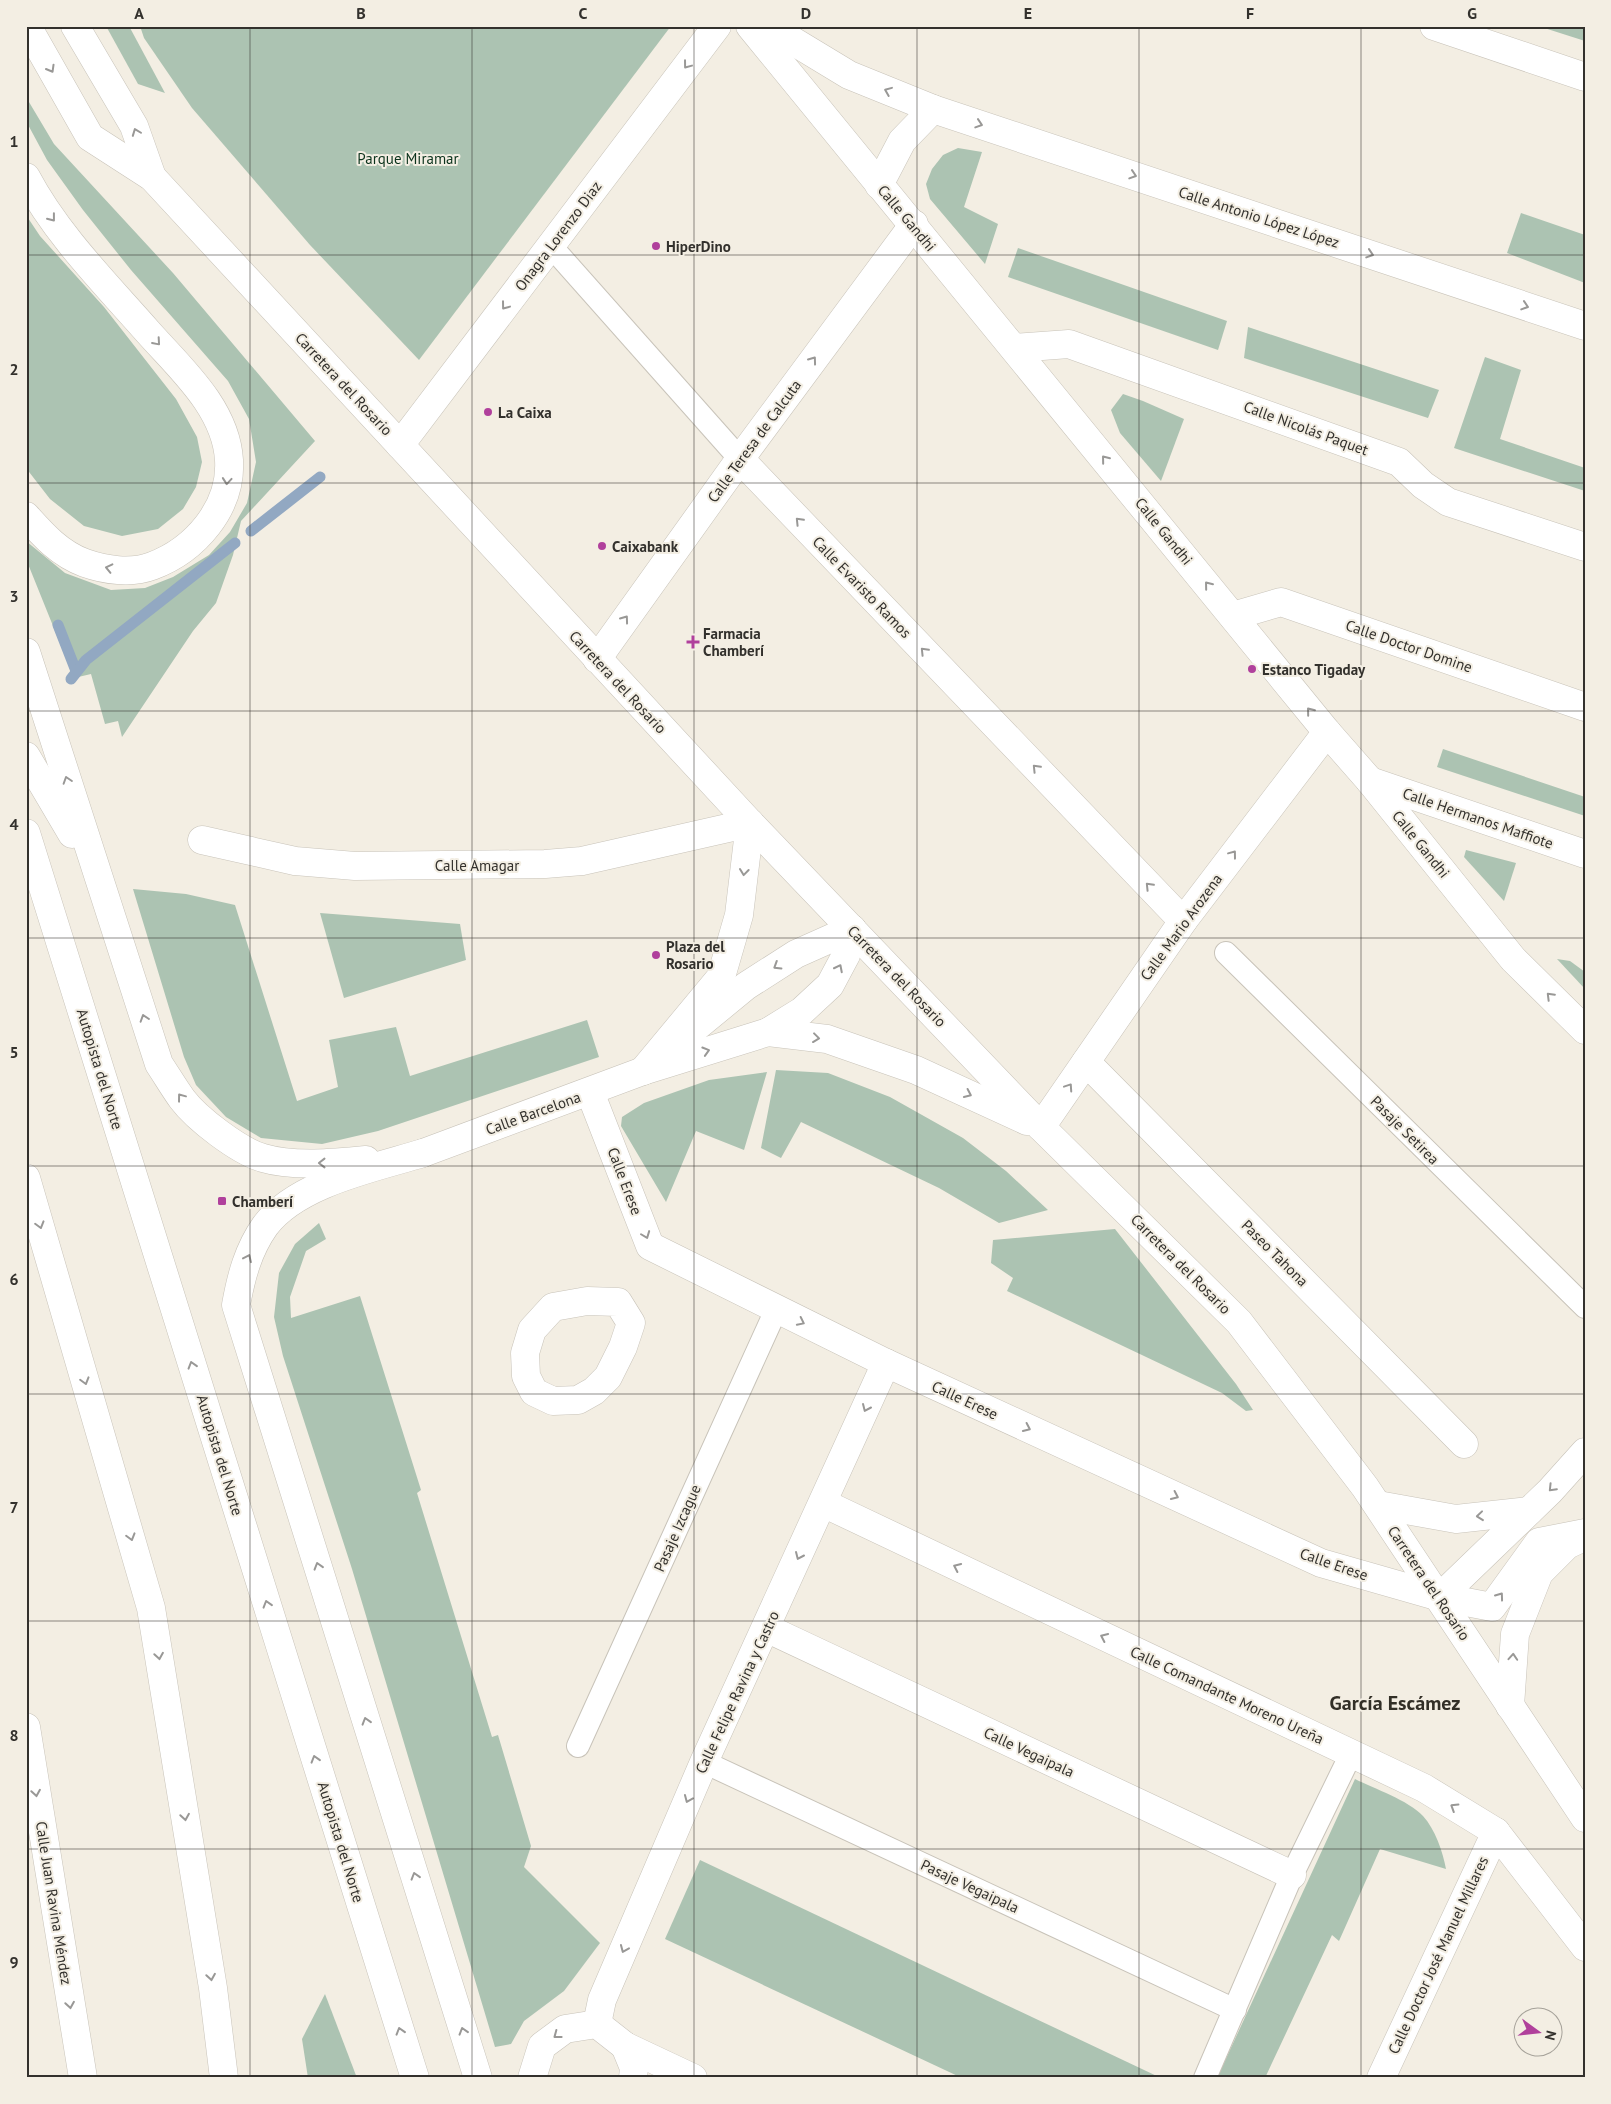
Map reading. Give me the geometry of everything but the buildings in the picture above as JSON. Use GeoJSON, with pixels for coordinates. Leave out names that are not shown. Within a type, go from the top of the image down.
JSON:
{"type":"FeatureCollection","features":[{"type":"Feature","properties":{"kind":"main road","name":"Carretera del Rosario"},"geometry":{"type":"LineString","coordinates":[[27,26],[90,137],[152,178],[750,823],[1041,1127],[1240,1322],[1378,1505],[1585,1818]]}},
{"type":"Feature","properties":{"kind":"main road","name":"Carretera del Rosario"},"geometry":{"type":"LineString","coordinates":[[75,26],[88,39],[134,126],[152,178]]}},
{"type":"Feature","properties":{"kind":"main road","name":"Onagra Lorenzo Diaz"},"geometry":{"type":"LineString","coordinates":[[400,445],[717,26]]}},
{"type":"Feature","properties":{"kind":"main road","name":"Calle Gandhi"},"geometry":{"type":"LineString","coordinates":[[750,26],[879,185],[914,224],[1327,732],[1370,781],[1513,959],[1585,1030]]}},
{"type":"Feature","properties":{"kind":"main road","name":"Calle Antonio López López"},"geometry":{"type":"LineString","coordinates":[[768,26],[849,75],[933,109],[1585,326]]}},
{"type":"Feature","properties":{"kind":"main road"},"geometry":{"type":"LineString","coordinates":[[1434,26],[1585,77]]}},
{"type":"Feature","properties":{"kind":"main road"},"geometry":{"type":"LineString","coordinates":[[818,109],[830,92],[849,75]]}},
{"type":"Feature","properties":{"kind":"main road"},"geometry":{"type":"LineString","coordinates":[[879,185],[902,141],[933,109]]}},
{"type":"Feature","properties":{"kind":"main road"},"geometry":{"type":"LineString","coordinates":[[26,177],[38,199],[81,255],[202,394],[220,423],[229,460],[226,493],[210,523],[183,550],[151,567],[119,571],[84,562],[52,544],[26,516]]}},
{"type":"Feature","properties":{"kind":"main road","name":"Calle Teresa de Calcuta"},"geometry":{"type":"LineString","coordinates":[[597,659],[740,459],[914,224]]}},
{"type":"Feature","properties":{"kind":"main road","name":"Calle Nicolás Paquet"},"geometry":{"type":"LineString","coordinates":[[1014,348],[1069,344],[1399,462],[1423,485],[1448,502],[1585,548]]}},
{"type":"Feature","properties":{"kind":"main road","name":"Calle Evaristo Ramos"},"geometry":{"type":"LineString","coordinates":[[740,459],[1182,921]]}},
{"type":"Feature","properties":{"kind":"main road","name":"Calle Doctor Domine"},"geometry":{"type":"LineString","coordinates":[[1233,616],[1281,602],[1585,707]]}},
{"type":"Feature","properties":{"kind":"main road"},"geometry":{"type":"LineString","coordinates":[[26,652],[159,1064],[183,1101],[239,1148],[263,1158],[288,1162],[327,1163],[423,1153]]}},
{"type":"Feature","properties":{"kind":"main road","name":"Calle Mario Arozena"},"geometry":{"type":"LineString","coordinates":[[1041,1127],[1182,921],[1327,732]]}},
{"type":"Feature","properties":{"kind":"main road"},"geometry":{"type":"LineString","coordinates":[[26,756],[97,876]]}},
{"type":"Feature","properties":{"kind":"main road","name":"Calle Hermanos Maffiote"},"geometry":{"type":"LineString","coordinates":[[1370,781],[1585,854]]}},
{"type":"Feature","properties":{"kind":"main road"},"geometry":{"type":"LineString","coordinates":[[643,1071],[721,977],[739,915],[750,823]]}},
{"type":"Feature","properties":{"kind":"main road","name":"Calle Amagar"},"geometry":{"type":"LineString","coordinates":[[202,840],[295,861],[355,866],[544,864],[582,861],[750,823]]}},
{"type":"Feature","properties":{"kind":"main road","name":"Autopista del Norte"},"geometry":{"type":"LineString","coordinates":[[26,833],[415,2078]]}},
{"type":"Feature","properties":{"kind":"main road"},"geometry":{"type":"LineString","coordinates":[[643,1071],[746,986],[796,954],[852,930]]}},
{"type":"Feature","properties":{"kind":"main road"},"geometry":{"type":"LineString","coordinates":[[643,1071],[768,1032],[802,1011],[830,985],[846,955],[852,930]]}},
{"type":"Feature","properties":{"kind":"main road"},"geometry":{"type":"LineString","coordinates":[[768,1032],[827,1039],[916,1070],[1041,1127]]}},
{"type":"Feature","properties":{"kind":"main road","name":"Paseo Tahona"},"geometry":{"type":"LineString","coordinates":[[1086,1062],[1464,1444]]}},
{"type":"Feature","properties":{"kind":"main road","name":"Calle Barcelona"},"geometry":{"type":"LineString","coordinates":[[423,1153],[643,1071]]}},
{"type":"Feature","properties":{"kind":"main road","name":"Calle Erese"},"geometry":{"type":"LineString","coordinates":[[590,1092],[650,1246],[886,1363],[1321,1563],[1440,1597],[1492,1606],[1540,1542],[1585,1533]]}},
{"type":"Feature","properties":{"kind":"main road"},"geometry":{"type":"LineString","coordinates":[[423,1153],[350,1175],[289,1202],[266,1226],[252,1250],[244,1266],[236,1305],[478,2078]]}},
{"type":"Feature","properties":{"kind":"main road"},"geometry":{"type":"LineString","coordinates":[[26,1178],[151,1608],[213,1988],[224,2078]]}},
{"type":"Feature","properties":{"kind":"main road","name":"Calle Felipe Ravina y Castro"},"geometry":{"type":"LineString","coordinates":[[597,2024],[602,2000],[704,1762],[886,1363]]}},
{"type":"Feature","properties":{"kind":"main road"},"geometry":{"type":"LineString","coordinates":[[1440,1597],[1550,1491],[1585,1452]]}},
{"type":"Feature","properties":{"kind":"main road","name":"Calle Comandante Moreno Ureña"},"geometry":{"type":"LineString","coordinates":[[823,1503],[1424,1788],[1496,1832],[1585,1947]]}},
{"type":"Feature","properties":{"kind":"main road"},"geometry":{"type":"LineString","coordinates":[[1378,1505],[1456,1519],[1528,1511]]}},
{"type":"Feature","properties":{"kind":"main road"},"geometry":{"type":"LineString","coordinates":[[1510,1706],[1515,1634],[1539,1573],[1567,1545],[1585,1537]]}},
{"type":"Feature","properties":{"kind":"main road","name":"Calle Vegaipala"},"geometry":{"type":"LineString","coordinates":[[766,1628],[1292,1875]]}},
{"type":"Feature","properties":{"kind":"main road","name":"Calle Juan Ravina Méndez"},"geometry":{"type":"LineString","coordinates":[[26,1728],[82,2078]]}},
{"type":"Feature","properties":{"kind":"main road","name":"Calle Doctor José Manuel Millares"},"geometry":{"type":"LineString","coordinates":[[1381,2078],[1496,1832]]}},
{"type":"Feature","properties":{"kind":"main road"},"geometry":{"type":"LineString","coordinates":[[532,2078],[542,2046],[566,2028],[597,2024],[625,2046],[693,2078]]}},
{"type":"Feature","properties":{"kind":"main road"},"geometry":{"type":"LineString","coordinates":[[625,2046],[634,2068],[632,2078]]}},
{"type":"Feature","properties":{"kind":"street","name":"Calle Evaristo Ramos"},"geometry":{"type":"LineString","coordinates":[[550,246],[740,459]]}},
{"type":"Feature","properties":{"kind":"street","name":"Pasaje Setirea"},"geometry":{"type":"LineString","coordinates":[[1226,953],[1585,1307]]}},
{"type":"Feature","properties":{"kind":"street","name":"Pasaje Izcague"},"geometry":{"type":"LineString","coordinates":[[578,1746],[776,1310]]}},
{"type":"Feature","properties":{"kind":"street"},"geometry":{"type":"LineString","coordinates":[[1205,2078],[1292,1875],[1351,1754]]}},
{"type":"Feature","properties":{"kind":"street","name":"Pasaje Vegaipala"},"geometry":{"type":"LineString","coordinates":[[704,1762],[1235,2010]]}},
{"type":"Feature","properties":{"kind":"green space"},"geometry":{"type":"Polygon","coordinates":[[[106,26],[129,26],[165,93],[138,84],[106,26]]]}},
{"type":"Feature","properties":{"kind":"green space","name":"Parque Miramar"},"geometry":{"type":"Polygon","coordinates":[[[140,26],[671,26],[419,360],[310,245],[192,108],[144,38],[140,26]]]}},
{"type":"Feature","properties":{"kind":"green space"},"geometry":{"type":"Polygon","coordinates":[[[1538,26],[1585,26],[1585,41],[1538,26]]]}},
{"type":"Feature","properties":{"kind":"green space"},"geometry":{"type":"Polygon","coordinates":[[[26,97],[54,144],[173,273],[315,441],[241,521],[233,555],[216,603],[193,631],[122,737],[118,721],[105,724],[91,674],[74,678],[26,559],[26,541],[65,573],[111,590],[145,588],[173,577],[209,555],[230,532],[247,503],[256,462],[249,419],[228,381],[131,270],[83,210],[47,160],[26,121],[26,97]]]}},
{"type":"Feature","properties":{"kind":"green space"},"geometry":{"type":"Polygon","coordinates":[[[958,148],[982,152],[964,207],[998,224],[985,264],[930,199],[926,184],[932,169],[943,155],[958,148]]]}},
{"type":"Feature","properties":{"kind":"green space"},"geometry":{"type":"Polygon","coordinates":[[[1521,213],[1585,235],[1585,283],[1507,253],[1521,213]]]}},
{"type":"Feature","properties":{"kind":"green space"},"geometry":{"type":"Polygon","coordinates":[[[26,215],[40,236],[104,307],[176,399],[197,437],[202,462],[196,487],[183,509],[158,529],[122,536],[84,526],[50,499],[26,468],[26,215]]]}},
{"type":"Feature","properties":{"kind":"green space"},"geometry":{"type":"Polygon","coordinates":[[[1018,248],[1227,321],[1218,350],[1008,277],[1018,248]]]}},
{"type":"Feature","properties":{"kind":"green space"},"geometry":{"type":"Polygon","coordinates":[[[1248,327],[1439,390],[1428,418],[1244,358],[1248,327]]]}},
{"type":"Feature","properties":{"kind":"green space"},"geometry":{"type":"Polygon","coordinates":[[[1485,357],[1521,370],[1500,439],[1585,468],[1585,491],[1454,448],[1485,357]]]}},
{"type":"Feature","properties":{"kind":"green space"},"geometry":{"type":"Polygon","coordinates":[[[1123,394],[1184,419],[1161,481],[1120,433],[1111,410],[1123,394]]]}},
{"type":"Feature","properties":{"kind":"green space"},"geometry":{"type":"Polygon","coordinates":[[[1443,749],[1585,797],[1585,816],[1437,767],[1443,749]]]}},
{"type":"Feature","properties":{"kind":"green space"},"geometry":{"type":"Polygon","coordinates":[[[1466,850],[1516,863],[1504,901],[1464,857],[1466,850]]]}},
{"type":"Feature","properties":{"kind":"green space"},"geometry":{"type":"Polygon","coordinates":[[[133,889],[186,894],[235,905],[297,1101],[338,1087],[329,1040],[396,1027],[410,1076],[587,1020],[599,1057],[378,1131],[322,1144],[261,1138],[226,1117],[196,1085],[184,1057],[133,889]]]}},
{"type":"Feature","properties":{"kind":"green space"},"geometry":{"type":"Polygon","coordinates":[[[320,913],[460,924],[466,960],[344,998],[320,913]]]}},
{"type":"Feature","properties":{"kind":"green space"},"geometry":{"type":"Polygon","coordinates":[[[1557,959],[1570,961],[1585,972],[1585,989],[1557,959]]]}},
{"type":"Feature","properties":{"kind":"green space"},"geometry":{"type":"Polygon","coordinates":[[[776,1070],[828,1073],[890,1097],[963,1138],[1006,1171],[1048,1210],[999,1223],[939,1188],[801,1122],[781,1158],[761,1148],[776,1070]]]}},
{"type":"Feature","properties":{"kind":"green space"},"geometry":{"type":"Polygon","coordinates":[[[767,1072],[744,1150],[696,1131],[666,1202],[621,1126],[622,1117],[644,1103],[709,1080],[767,1072]]]}},
{"type":"Feature","properties":{"kind":"green space"},"geometry":{"type":"Polygon","coordinates":[[[319,1223],[326,1239],[306,1251],[290,1297],[291,1318],[360,1296],[421,1490],[417,1493],[492,1737],[498,1735],[531,1846],[524,1867],[600,1943],[564,1991],[524,2021],[511,2044],[495,2047],[352,1569],[283,1356],[274,1317],[279,1273],[295,1244],[319,1223]]]}},
{"type":"Feature","properties":{"kind":"green space"},"geometry":{"type":"Polygon","coordinates":[[[1115,1229],[1236,1384],[1253,1410],[1246,1411],[1222,1393],[1007,1291],[1013,1278],[991,1263],[993,1240],[1115,1229]]]}},
{"type":"Feature","properties":{"kind":"green space"},"geometry":{"type":"Polygon","coordinates":[[[1355,1779],[1417,1810],[1427,1821],[1438,1841],[1446,1869],[1380,1849],[1339,1941],[1332,1935],[1265,2078],[1217,2078],[1355,1779]]]}},
{"type":"Feature","properties":{"kind":"green space"},"geometry":{"type":"Polygon","coordinates":[[[700,1860],[1161,2078],[962,2078],[665,1939],[700,1860]]]}},
{"type":"Feature","properties":{"kind":"green space"},"geometry":{"type":"Polygon","coordinates":[[[325,1994],[357,2078],[308,2078],[302,2039],[325,1994]]]}},
{"type":"Feature","properties":{"kind":"waterway"},"geometry":{"type":"LineString","coordinates":[[251,531],[320,477]]}},
{"type":"Feature","properties":{"kind":"waterway"},"geometry":{"type":"LineString","coordinates":[[71,679],[86,660],[235,543]]}},
{"type":"Feature","properties":{"kind":"waterway"},"geometry":{"type":"LineString","coordinates":[[58,625],[76,671]]}},
{"type":"Feature","properties":{"kind":"place","name":"HiperDino"},"geometry":{"type":"Point","coordinates":[656,246]}},
{"type":"Feature","properties":{"kind":"place","name":"La Caixa"},"geometry":{"type":"Point","coordinates":[488,412]}},
{"type":"Feature","properties":{"kind":"place","name":"Caixabank"},"geometry":{"type":"Point","coordinates":[602,546]}},
{"type":"Feature","properties":{"kind":"place","name":"Farmacia Chamberí"},"geometry":{"type":"Point","coordinates":[693,642]}},
{"type":"Feature","properties":{"kind":"place","name":"Estanco Tigaday"},"geometry":{"type":"Point","coordinates":[1252,669]}},
{"type":"Feature","properties":{"kind":"place","name":"Plaza del Rosario"},"geometry":{"type":"Point","coordinates":[656,955]}},
{"type":"Feature","properties":{"kind":"place","name":"Chamberí"},"geometry":{"type":"Point","coordinates":[222,1201]}},
{"type":"Feature","properties":{"kind":"district","name":"García Escámez"},"geometry":{"type":"Point","coordinates":[1395,1703]}}]}
